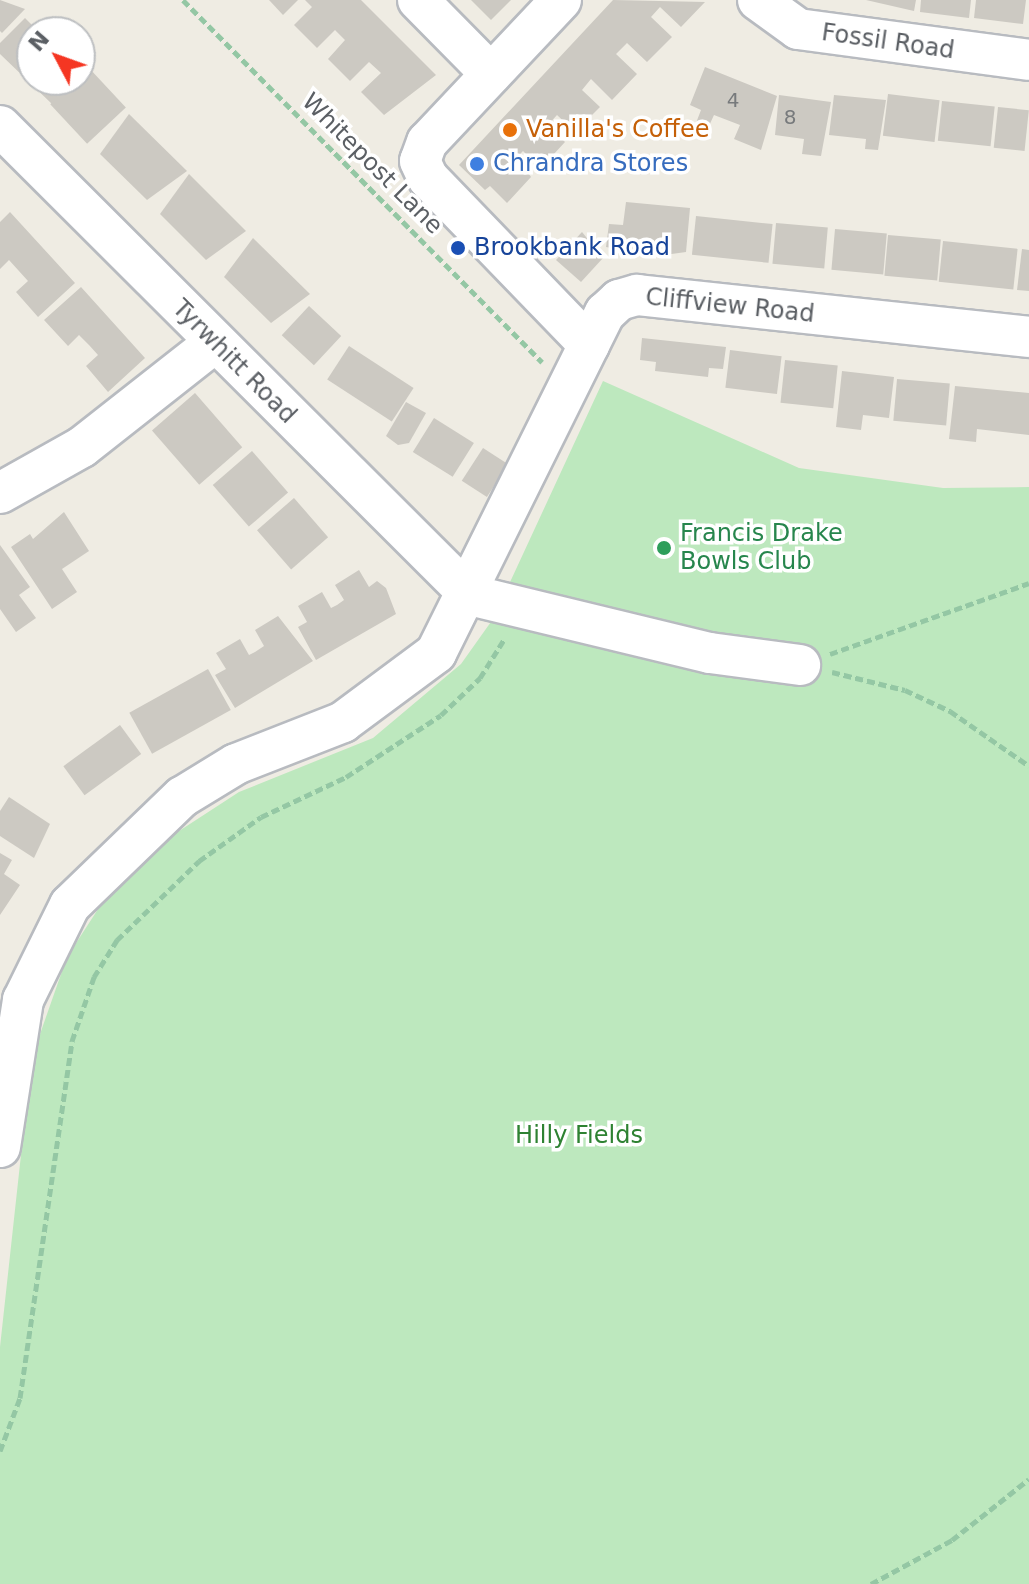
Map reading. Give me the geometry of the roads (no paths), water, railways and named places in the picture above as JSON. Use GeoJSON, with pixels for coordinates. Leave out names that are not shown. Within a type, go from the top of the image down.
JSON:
{"type":"FeatureCollection","features":[{"type":"Feature","properties":{"kind":"street"},"geometry":{"type":"LineString","coordinates":[[418,0],[491,74]]}},
{"type":"Feature","properties":{"kind":"street"},"geometry":{"type":"LineString","coordinates":[[561,0],[427,142],[420,161],[428,178],[589,345]]}},
{"type":"Feature","properties":{"kind":"street","name":"Fossil Road"},"geometry":{"type":"LineString","coordinates":[[758,0],[798,29],[1029,60]]}},
{"type":"Feature","properties":{"kind":"street","name":"Tyrwhitt Road"},"geometry":{"type":"LineString","coordinates":[[0,126],[214,343],[470,595]]}},
{"type":"Feature","properties":{"kind":"street","name":"Cliffview Road"},"geometry":{"type":"LineString","coordinates":[[0,1147],[23,1000],[70,905],[182,797],[236,764],[343,722],[395,689],[436,653],[470,595],[605,313],[637,295],[1029,337]]}},
{"type":"Feature","properties":{"kind":"street"},"geometry":{"type":"LineString","coordinates":[[0,493],[82,447],[214,343]]}},
{"type":"Feature","properties":{"kind":"street"},"geometry":{"type":"LineString","coordinates":[[470,595],[710,653],[800,665]]}},
{"type":"Feature","properties":{"kind":"place","name":"Vanilla's Coffee"},"geometry":{"type":"Point","coordinates":[510,130]}},
{"type":"Feature","properties":{"kind":"place","name":"Chrandra Stores"},"geometry":{"type":"Point","coordinates":[477,164]}},
{"type":"Feature","properties":{"kind":"place","name":"Brookbank Road"},"geometry":{"type":"Point","coordinates":[458,248]}},
{"type":"Feature","properties":{"kind":"place","name":"Francis Drake Bowls Club"},"geometry":{"type":"Point","coordinates":[664,548]}},
{"type":"Feature","properties":{"kind":"park label","name":"Hilly Fields"},"geometry":{"type":"Point","coordinates":[579,1136]}}]}
